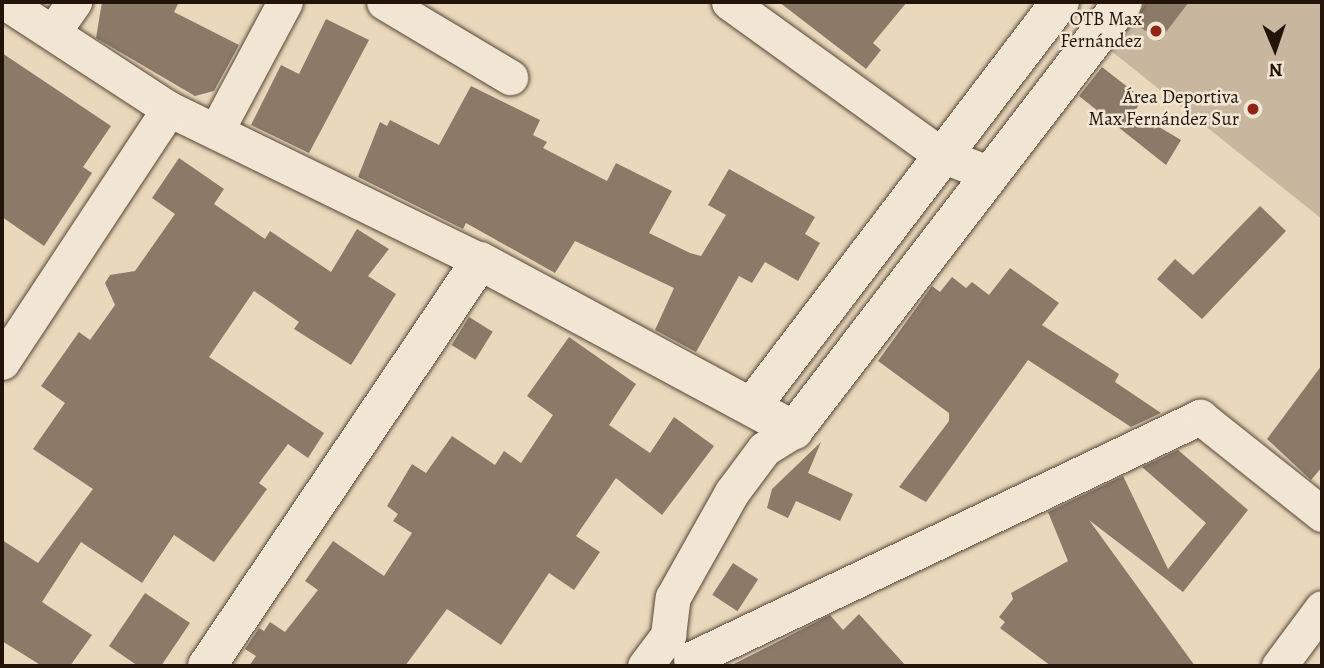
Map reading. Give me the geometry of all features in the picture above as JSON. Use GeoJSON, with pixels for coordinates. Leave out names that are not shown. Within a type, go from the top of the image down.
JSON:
{"type":"FeatureCollection","features":[{"type":"Feature","properties":{"kind":"street"},"geometry":{"type":"LineString","coordinates":[[5,2],[169,109],[480,261],[794,430]]}},
{"type":"Feature","properties":{"kind":"street"},"geometry":{"type":"LineString","coordinates":[[53,32],[74,2]]}},
{"type":"Feature","properties":{"kind":"street"},"geometry":{"type":"LineString","coordinates":[[216,131],[285,2]]}},
{"type":"Feature","properties":{"kind":"street"},"geometry":{"type":"LineString","coordinates":[[384,2],[510,77]]}},
{"type":"Feature","properties":{"kind":"street"},"geometry":{"type":"LineString","coordinates":[[729,2],[941,155],[991,174]]}},
{"type":"Feature","properties":{"kind":"street"},"geometry":{"type":"LineString","coordinates":[[752,406],[1060,2]]}},
{"type":"Feature","properties":{"kind":"street"},"geometry":{"type":"LineString","coordinates":[[686,654],[673,597],[732,492],[764,449],[794,430],[1123,2]]}},
{"type":"Feature","properties":{"kind":"street"},"geometry":{"type":"LineString","coordinates":[[2,362],[169,109]]}},
{"type":"Feature","properties":{"kind":"street"},"geometry":{"type":"LineString","coordinates":[[207,666],[480,261]]}},
{"type":"Feature","properties":{"kind":"street"},"geometry":{"type":"LineString","coordinates":[[645,666],[686,654],[1199,417],[1322,514]]}},
{"type":"Feature","properties":{"kind":"street"},"geometry":{"type":"LineString","coordinates":[[1279,666],[1322,608]]}},
{"type":"Feature","properties":{"kind":"shaded area","name":"Área Deportiva Max Fernández Sur"},"geometry":{"type":"Polygon","coordinates":[[[1139,2],[1322,2],[1322,219],[1105,46],[1139,2]]]}},
{"type":"Feature","properties":{"kind":"building"},"geometry":{"type":"Polygon","coordinates":[[[102,2],[179,2],[174,12],[239,45],[214,91],[195,96],[96,38],[102,2]]]}},
{"type":"Feature","properties":{"kind":"building"},"geometry":{"type":"Polygon","coordinates":[[[779,2],[907,2],[873,43],[881,50],[866,69],[779,2]]]}},
{"type":"Feature","properties":{"kind":"building","name":"OTB Max Fernández"},"geometry":{"type":"Polygon","coordinates":[[[1146,2],[1189,2],[1159,41],[1135,23],[1146,2]]]}},
{"type":"Feature","properties":{"kind":"building"},"geometry":{"type":"Polygon","coordinates":[[[326,19],[369,40],[309,153],[251,125],[281,65],[299,74],[326,19]]]}},
{"type":"Feature","properties":{"kind":"building"},"geometry":{"type":"Polygon","coordinates":[[[2,53],[111,126],[83,167],[92,173],[44,246],[2,217],[2,53]]]}},
{"type":"Feature","properties":{"kind":"building"},"geometry":{"type":"Polygon","coordinates":[[[1102,67],[1143,99],[1134,112],[1181,140],[1166,165],[1079,96],[1102,67]]]}},
{"type":"Feature","properties":{"kind":"building"},"geometry":{"type":"Polygon","coordinates":[[[471,86],[540,120],[533,135],[547,142],[543,148],[607,181],[616,163],[672,191],[649,233],[690,253],[701,256],[726,215],[708,205],[729,169],[815,217],[805,234],[820,243],[798,281],[765,262],[752,283],[739,276],[696,352],[655,330],[674,288],[575,241],[555,273],[466,223],[463,229],[358,177],[380,122],[387,126],[390,120],[439,145],[471,86]]]}},
{"type":"Feature","properties":{"kind":"building"},"geometry":{"type":"Polygon","coordinates":[[[179,158],[224,189],[214,204],[265,239],[270,231],[331,272],[357,229],[389,249],[368,276],[396,294],[351,365],[294,329],[299,322],[254,291],[209,357],[324,433],[308,458],[288,444],[259,483],[267,489],[214,562],[174,535],[142,583],[81,542],[42,602],[92,635],[70,666],[42,666],[2,641],[2,540],[38,563],[93,489],[33,449],[65,403],[41,386],[79,332],[90,340],[115,305],[105,283],[110,275],[135,271],[175,214],[152,198],[179,158]]]}},
{"type":"Feature","properties":{"kind":"building"},"geometry":{"type":"Polygon","coordinates":[[[1260,206],[1286,231],[1202,319],[1157,279],[1175,259],[1193,275],[1260,206]]]}},
{"type":"Feature","properties":{"kind":"building"},"geometry":{"type":"Polygon","coordinates":[[[1010,268],[1059,303],[1042,325],[1119,374],[1115,382],[1161,413],[1131,427],[1028,360],[926,502],[899,487],[949,421],[949,413],[878,361],[932,286],[940,292],[952,277],[966,288],[972,282],[989,295],[1010,268]]]}},
{"type":"Feature","properties":{"kind":"building"},"geometry":{"type":"Polygon","coordinates":[[[469,317],[493,332],[475,360],[452,345],[469,317]]]}},
{"type":"Feature","properties":{"kind":"building"},"geometry":{"type":"Polygon","coordinates":[[[569,337],[636,384],[609,425],[650,453],[674,417],[714,446],[662,515],[616,478],[576,536],[600,552],[574,590],[549,573],[501,645],[447,609],[405,666],[249,666],[256,656],[245,649],[259,628],[264,631],[270,622],[285,632],[318,590],[305,581],[333,541],[384,576],[412,533],[393,521],[398,514],[387,506],[412,464],[426,473],[452,436],[495,465],[504,451],[521,463],[553,415],[527,396],[569,337]]]}},
{"type":"Feature","properties":{"kind":"building"},"geometry":{"type":"Polygon","coordinates":[[[1322,365],[1322,467],[1311,480],[1267,439],[1322,365]]]}},
{"type":"Feature","properties":{"kind":"building"},"geometry":{"type":"Polygon","coordinates":[[[821,442],[808,473],[853,494],[840,521],[796,501],[788,518],[767,508],[772,489],[821,442]]]}},
{"type":"Feature","properties":{"kind":"building"},"geometry":{"type":"Polygon","coordinates":[[[1178,450],[1248,510],[1183,592],[1089,520],[1195,666],[1051,666],[1000,628],[1005,622],[999,617],[1013,599],[1011,593],[1068,561],[1048,512],[1123,476],[1168,569],[1206,523],[1142,467],[1178,450]]]}},
{"type":"Feature","properties":{"kind":"building"},"geometry":{"type":"Polygon","coordinates":[[[733,563],[758,579],[737,611],[712,595],[733,563]]]}},
{"type":"Feature","properties":{"kind":"building"},"geometry":{"type":"Polygon","coordinates":[[[145,593],[190,623],[161,666],[138,666],[109,646],[145,593]]]}},
{"type":"Feature","properties":{"kind":"building"},"geometry":{"type":"Polygon","coordinates":[[[859,614],[906,666],[730,666],[830,615],[843,630],[859,614]]]}},
{"type":"Feature","properties":{"kind":"place","name":"OTB Max Fernández"},"geometry":{"type":"Point","coordinates":[1156,31]}},
{"type":"Feature","properties":{"kind":"place","name":"Área Deportiva Max Fernández Sur"},"geometry":{"type":"Point","coordinates":[1253,109]}}]}
